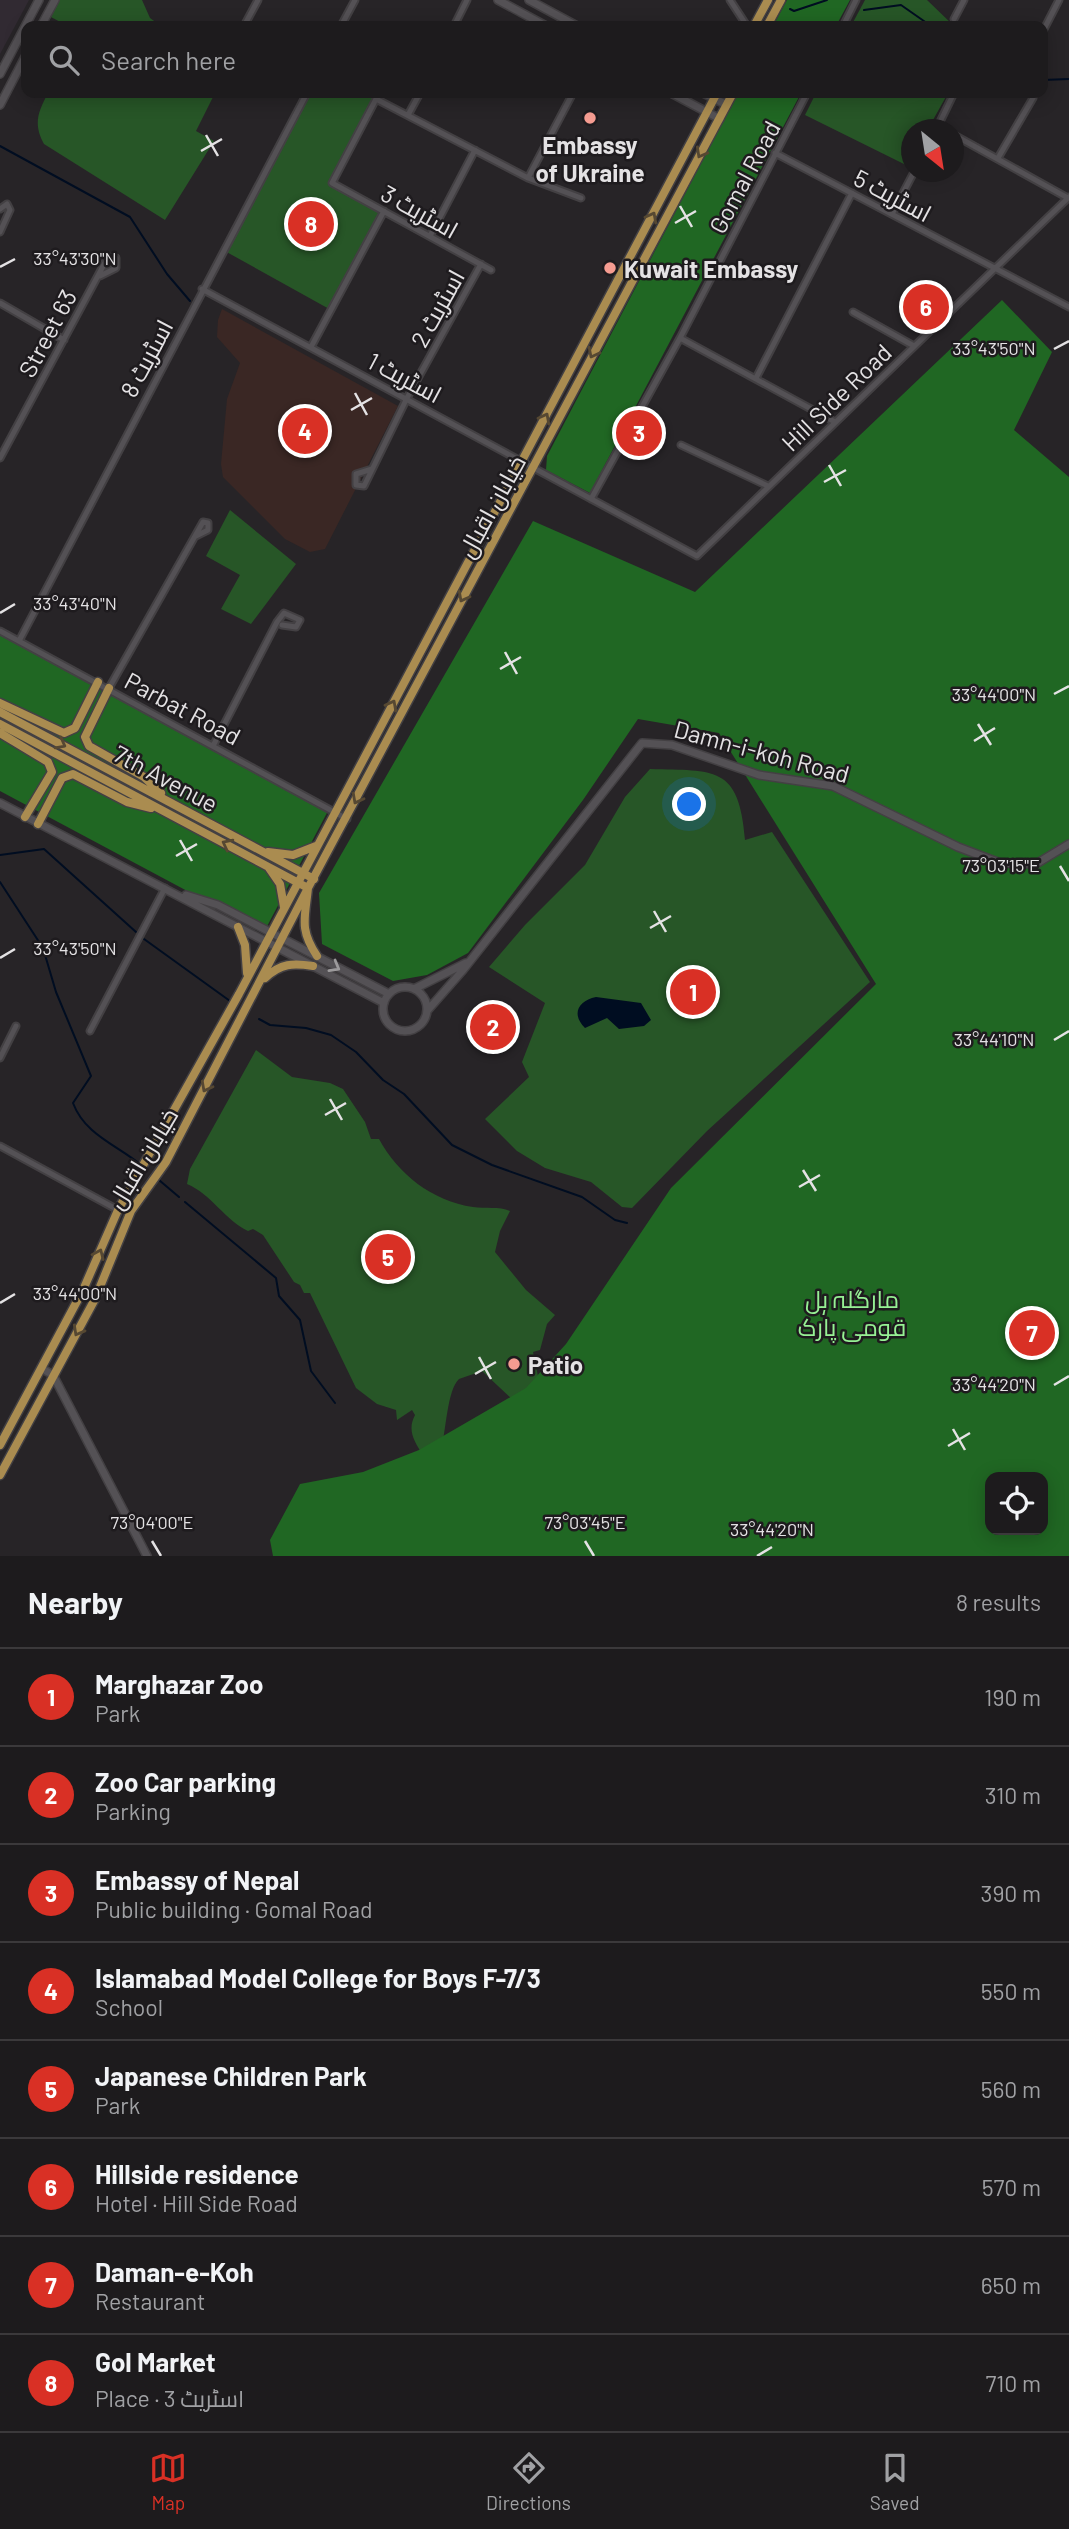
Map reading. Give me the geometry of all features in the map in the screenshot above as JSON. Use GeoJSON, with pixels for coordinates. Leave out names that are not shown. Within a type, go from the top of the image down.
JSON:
{"type":"FeatureCollection","features":[{"type":"Feature","properties":{"kind":"main road"},"geometry":{"type":"LineString","coordinates":[[28,21],[39,0]]}},
{"type":"Feature","properties":{"kind":"main road"},"geometry":{"type":"LineString","coordinates":[[44,21],[55,0]]}},
{"type":"Feature","properties":{"kind":"main road"},"geometry":{"type":"LineString","coordinates":[[498,0],[509,2],[538,21]]}},
{"type":"Feature","properties":{"kind":"main road"},"geometry":{"type":"LineString","coordinates":[[529,0],[568,21]]}},
{"type":"Feature","properties":{"kind":"main road"},"geometry":{"type":"LineString","coordinates":[[757,21],[768,0]]}},
{"type":"Feature","properties":{"kind":"main road"},"geometry":{"type":"LineString","coordinates":[[770,21],[781,0]]}},
{"type":"Feature","properties":{"kind":"main road"},"geometry":{"type":"LineString","coordinates":[[0,74],[21,34]]}},
{"type":"Feature","properties":{"kind":"main road"},"geometry":{"type":"LineString","coordinates":[[0,105],[21,65]]}},
{"type":"Feature","properties":{"kind":"main road"},"geometry":{"type":"LineString","coordinates":[[681,98],[720,119]]}},
{"type":"Feature","properties":{"kind":"main road","name":"خیابان اقبال"},"geometry":{"type":"LineString","coordinates":[[0,1445],[83,1290],[118,1210],[239,994],[714,98]]}},
{"type":"Feature","properties":{"kind":"main road"},"geometry":{"type":"LineString","coordinates":[[718,98],[727,105]]}},
{"type":"Feature","properties":{"kind":"main road","name":"خیابان اقبال"},"geometry":{"type":"LineString","coordinates":[[0,1475],[95,1299],[131,1211],[166,1161],[261,983],[308,888],[730,98]]}},
{"type":"Feature","properties":{"kind":"main road"},"geometry":{"type":"LineString","coordinates":[[0,703],[64,733],[75,728],[99,682]]}},
{"type":"Feature","properties":{"kind":"main road"},"geometry":{"type":"LineString","coordinates":[[109,688],[85,737],[89,746],[144,778],[171,802]]}},
{"type":"Feature","properties":{"kind":"main road","name":"7th Avenue"},"geometry":{"type":"LineString","coordinates":[[0,712],[261,851],[300,878],[308,888]]}},
{"type":"Feature","properties":{"kind":"main road","name":"7th Avenue"},"geometry":{"type":"LineString","coordinates":[[0,724],[267,864],[300,878],[314,879]]}},
{"type":"Feature","properties":{"kind":"main road"},"geometry":{"type":"LineString","coordinates":[[0,733],[48,762],[52,772],[25,817]]}},
{"type":"Feature","properties":{"kind":"main road","name":"Damn-i-koh Road"},"geometry":{"type":"LineString","coordinates":[[427,1012],[642,743],[672,745],[759,775],[833,786],[958,847],[1000,863],[1036,864],[1069,844]]}},
{"type":"Feature","properties":{"kind":"main road"},"geometry":{"type":"LineString","coordinates":[[38,824],[62,778],[73,774],[127,802],[167,813]]}},
{"type":"Feature","properties":{"kind":"main road"},"geometry":{"type":"LineString","coordinates":[[0,803],[384,1003]]}},
{"type":"Feature","properties":{"kind":"main road"},"geometry":{"type":"LineString","coordinates":[[261,851],[293,855],[316,846]]}},
{"type":"Feature","properties":{"kind":"main road"},"geometry":{"type":"LineString","coordinates":[[267,864],[280,884],[284,907]]}},
{"type":"Feature","properties":{"kind":"main road"},"geometry":{"type":"LineString","coordinates":[[165,888],[218,905],[389,995]]}},
{"type":"Feature","properties":{"kind":"main road"},"geometry":{"type":"LineString","coordinates":[[308,888],[303,928],[306,940],[317,956]]}},
{"type":"Feature","properties":{"kind":"main road"},"geometry":{"type":"LineString","coordinates":[[238,927],[249,961],[247,979]]}},
{"type":"Feature","properties":{"kind":"main road"},"geometry":{"type":"LineString","coordinates":[[414,989],[424,998],[427,1012],[418,1027],[402,1031],[389,1024],[384,1003],[389,995],[401,988],[414,989],[469,961]]}},
{"type":"Feature","properties":{"kind":"main road"},"geometry":{"type":"LineString","coordinates":[[261,983],[275,968],[286,964],[313,966]]}},
{"type":"Feature","properties":{"kind":"main road"},"geometry":{"type":"LineString","coordinates":[[41,1368],[53,1375],[147,1556]]}},
{"type":"Feature","properties":{"kind":"street"},"geometry":{"type":"LineString","coordinates":[[247,21],[258,0]]}},
{"type":"Feature","properties":{"kind":"street"},"geometry":{"type":"LineString","coordinates":[[344,21],[355,0]]}},
{"type":"Feature","properties":{"kind":"street"},"geometry":{"type":"LineString","coordinates":[[456,21],[467,0]]}},
{"type":"Feature","properties":{"kind":"street"},"geometry":{"type":"LineString","coordinates":[[730,0],[744,21]]}},
{"type":"Feature","properties":{"kind":"street"},"geometry":{"type":"LineString","coordinates":[[846,21],[856,0]]}},
{"type":"Feature","properties":{"kind":"street"},"geometry":{"type":"LineString","coordinates":[[954,19],[964,0]]}},
{"type":"Feature","properties":{"kind":"street"},"geometry":{"type":"LineString","coordinates":[[1048,21],[1059,0]]}},
{"type":"Feature","properties":{"kind":"street","name":"اسٹریٹ 8"},"geometry":{"type":"LineString","coordinates":[[19,641],[304,98]]}},
{"type":"Feature","properties":{"kind":"street","name":"اسٹریٹ 3"},"geometry":{"type":"LineString","coordinates":[[374,98],[332,183],[491,270]]}},
{"type":"Feature","properties":{"kind":"street"},"geometry":{"type":"LineString","coordinates":[[378,98],[528,178],[581,198]]}},
{"type":"Feature","properties":{"kind":"street"},"geometry":{"type":"LineString","coordinates":[[408,115],[417,98]]}},
{"type":"Feature","properties":{"kind":"street"},"geometry":{"type":"LineString","coordinates":[[528,178],[570,98]]}},
{"type":"Feature","properties":{"kind":"street","name":"Gomal Road"},"geometry":{"type":"LineString","coordinates":[[591,499],[680,338],[804,98]]}},
{"type":"Feature","properties":{"kind":"street"},"geometry":{"type":"LineString","coordinates":[[942,119],[952,98]]}},
{"type":"Feature","properties":{"kind":"street"},"geometry":{"type":"LineString","coordinates":[[998,158],[1033,98]]}},
{"type":"Feature","properties":{"kind":"street"},"geometry":{"type":"LineString","coordinates":[[964,140],[1068,197]]}},
{"type":"Feature","properties":{"kind":"street"},"geometry":{"type":"LineString","coordinates":[[430,236],[475,150]]}},
{"type":"Feature","properties":{"kind":"street","name":"اسٹریٹ 5"},"geometry":{"type":"LineString","coordinates":[[775,153],[1069,307]]}},
{"type":"Feature","properties":{"kind":"street"},"geometry":{"type":"LineString","coordinates":[[892,214],[909,182]]}},
{"type":"Feature","properties":{"kind":"street"},"geometry":{"type":"LineString","coordinates":[[756,377],[852,193]]}},
{"type":"Feature","properties":{"kind":"street","name":"Hill Side Road"},"geometry":{"type":"LineString","coordinates":[[591,499],[697,555],[1068,197]]}},
{"type":"Feature","properties":{"kind":"street"},"geometry":{"type":"LineString","coordinates":[[0,209],[7,204],[10,210],[0,232]]}},
{"type":"Feature","properties":{"kind":"street"},"geometry":{"type":"LineString","coordinates":[[311,347],[384,211]]}},
{"type":"Feature","properties":{"kind":"street","name":"Street 63"},"geometry":{"type":"LineString","coordinates":[[0,458],[108,257],[116,258],[116,268],[100,276]]}},
{"type":"Feature","properties":{"kind":"street","name":"اسٹریٹ 2"},"geometry":{"type":"LineString","coordinates":[[372,469],[356,474],[356,485],[364,486],[407,398],[481,264]]}},
{"type":"Feature","properties":{"kind":"street","name":"اسٹریٹ 1"},"geometry":{"type":"LineString","coordinates":[[202,289],[591,499]]}},
{"type":"Feature","properties":{"kind":"street"},"geometry":{"type":"LineString","coordinates":[[0,303],[64,340]]}},
{"type":"Feature","properties":{"kind":"street"},"geometry":{"type":"LineString","coordinates":[[853,312],[914,346]]}},
{"type":"Feature","properties":{"kind":"street"},"geometry":{"type":"LineString","coordinates":[[680,338],[835,422]]}},
{"type":"Feature","properties":{"kind":"street"},"geometry":{"type":"LineString","coordinates":[[681,445],[768,486]]}},
{"type":"Feature","properties":{"kind":"street"},"geometry":{"type":"LineString","coordinates":[[109,688],[203,522],[208,523],[208,530],[196,536]]}},
{"type":"Feature","properties":{"kind":"street"},"geometry":{"type":"LineString","coordinates":[[214,744],[277,622],[284,613],[300,620],[296,627],[282,625]]}},
{"type":"Feature","properties":{"kind":"street","name":"Parbat Road"},"geometry":{"type":"LineString","coordinates":[[0,631],[214,744],[347,819]]}},
{"type":"Feature","properties":{"kind":"street"},"geometry":{"type":"LineString","coordinates":[[90,1031],[165,888]]}},
{"type":"Feature","properties":{"kind":"street"},"geometry":{"type":"LineString","coordinates":[[0,1058],[16,1026]]}},
{"type":"Feature","properties":{"kind":"street"},"geometry":{"type":"LineString","coordinates":[[0,1042],[7,1045]]}},
{"type":"Feature","properties":{"kind":"street"},"geometry":{"type":"LineString","coordinates":[[0,1146],[118,1210]]}},
{"type":"Feature","properties":{"kind":"shaded area"},"geometry":{"type":"Polygon","coordinates":[[[0,0],[29,0],[0,54],[0,0]]]}},
{"type":"Feature","properties":{"kind":"shaded area"},"geometry":{"type":"Polygon","coordinates":[[[222,309],[398,406],[325,549],[310,552],[285,539],[223,477],[221,464],[227,399],[240,363],[217,337],[222,309]]]}},
{"type":"Feature","properties":{"kind":"green space"},"geometry":{"type":"Polygon","coordinates":[[[55,0],[142,0],[154,21],[58,21],[47,15],[55,0]]]}},
{"type":"Feature","properties":{"kind":"green space"},"geometry":{"type":"Polygon","coordinates":[[[787,0],[850,0],[839,21],[776,21],[787,0]]]}},
{"type":"Feature","properties":{"kind":"green space"},"geometry":{"type":"Polygon","coordinates":[[[865,0],[927,0],[949,21],[854,21],[865,0]]]}},
{"type":"Feature","properties":{"kind":"green space"},"geometry":{"type":"Polygon","coordinates":[[[46,98],[212,98],[196,131],[214,141],[165,220],[44,144],[38,124],[46,98]]]}},
{"type":"Feature","properties":{"kind":"green space"},"geometry":{"type":"Polygon","coordinates":[[[304,98],[376,98],[332,183],[384,211],[331,310],[223,250],[304,98]]]}},
{"type":"Feature","properties":{"kind":"green space"},"geometry":{"type":"Polygon","coordinates":[[[735,98],[798,98],[590,493],[546,470],[547,456],[735,98]]]}},
{"type":"Feature","properties":{"kind":"green space"},"geometry":{"type":"Polygon","coordinates":[[[814,98],[945,98],[934,119],[901,119],[901,163],[805,115],[814,98]]]}},
{"type":"Feature","properties":{"kind":"green space","name":"مارگلہ ہل قومی پارک"},"geometry":{"type":"Polygon","coordinates":[[[1002,300],[1052,352],[1014,430],[1069,477],[1069,1556],[273,1556],[270,1540],[300,1484],[363,1472],[419,1450],[526,1388],[566,1344],[671,1188],[876,984],[719,733],[638,719],[583,800],[468,953],[427,975],[393,981],[322,944],[319,893],[533,521],[695,592],[1002,300]]]}},
{"type":"Feature","properties":{"kind":"green space"},"geometry":{"type":"Polygon","coordinates":[[[230,510],[296,564],[251,624],[221,609],[240,575],[206,556],[230,510]]]}},
{"type":"Feature","properties":{"kind":"green space"},"geometry":{"type":"Polygon","coordinates":[[[0,635],[328,811],[264,932],[0,791],[0,635]]]}},
{"type":"Feature","properties":{"kind":"green space"},"geometry":{"type":"Polygon","coordinates":[[[650,769],[707,773],[720,777],[729,785],[737,798],[742,815],[745,840],[772,832],[870,982],[707,1131],[632,1208],[622,1207],[591,1182],[545,1168],[517,1151],[485,1119],[529,1077],[522,1062],[545,1003],[489,967],[525,925],[585,865],[625,797],[650,769]]]}},
{"type":"Feature","properties":{"kind":"green space"},"geometry":{"type":"Polygon","coordinates":[[[256,1050],[292,1077],[330,1083],[343,1089],[365,1122],[371,1139],[379,1139],[396,1164],[430,1192],[458,1204],[510,1211],[500,1231],[495,1252],[526,1290],[555,1315],[547,1324],[540,1350],[533,1352],[539,1381],[512,1399],[482,1371],[459,1379],[449,1402],[441,1450],[423,1455],[413,1435],[415,1415],[412,1410],[397,1420],[396,1410],[377,1404],[356,1388],[310,1293],[304,1293],[300,1285],[294,1282],[263,1235],[240,1226],[196,1188],[187,1184],[190,1169],[256,1050]]]}},
{"type":"Feature","properties":{"kind":"water"},"geometry":{"type":"Polygon","coordinates":[[[596,997],[641,1003],[651,1020],[644,1026],[619,1029],[607,1018],[585,1028],[578,1018],[578,1009],[596,997]]]}},
{"type":"Feature","properties":{"kind":"waterway"},"geometry":{"type":"LineString","coordinates":[[790,9],[794,11],[827,0]]}},
{"type":"Feature","properties":{"kind":"waterway"},"geometry":{"type":"LineString","coordinates":[[864,10],[901,5],[924,21]]}},
{"type":"Feature","properties":{"kind":"waterway"},"geometry":{"type":"LineString","coordinates":[[1048,80],[1069,79]]}},
{"type":"Feature","properties":{"kind":"waterway"},"geometry":{"type":"LineString","coordinates":[[0,146],[130,217],[167,274],[190,301]]}},
{"type":"Feature","properties":{"kind":"waterway"},"geometry":{"type":"LineString","coordinates":[[0,855],[44,849],[136,932]]}},
{"type":"Feature","properties":{"kind":"waterway"},"geometry":{"type":"LineString","coordinates":[[0,882],[43,948],[56,992],[91,1076],[73,1103],[78,1114],[93,1131],[141,1165]]}},
{"type":"Feature","properties":{"kind":"waterway"},"geometry":{"type":"LineString","coordinates":[[144,939],[230,1001]]}},
{"type":"Feature","properties":{"kind":"waterway"},"geometry":{"type":"LineString","coordinates":[[259,1019],[270,1025],[306,1028],[331,1035],[356,1052],[383,1080],[404,1094],[452,1145],[492,1165],[582,1197],[615,1220],[627,1223]]}},
{"type":"Feature","properties":{"kind":"waterway"},"geometry":{"type":"LineString","coordinates":[[159,1180],[179,1197]]}},
{"type":"Feature","properties":{"kind":"waterway"},"geometry":{"type":"LineString","coordinates":[[185,1202],[276,1278],[279,1296],[300,1320],[311,1371],[335,1403]]}},
{"type":"Feature","properties":{"kind":"place","name":"Embassy of Ukraine"},"geometry":{"type":"Point","coordinates":[590,118]}},
{"type":"Feature","properties":{"kind":"place","name":"Gol Market"},"geometry":{"type":"Point","coordinates":[311,224]}},
{"type":"Feature","properties":{"kind":"place","name":"Kuwait Embassy"},"geometry":{"type":"Point","coordinates":[610,268]}},
{"type":"Feature","properties":{"kind":"place","name":"Hillside residence"},"geometry":{"type":"Point","coordinates":[926,307]}},
{"type":"Feature","properties":{"kind":"place","name":"Islamabad Model College for Boys F-7/3"},"geometry":{"type":"Point","coordinates":[305,431]}},
{"type":"Feature","properties":{"kind":"place","name":"Embassy of Nepal"},"geometry":{"type":"Point","coordinates":[639,433]}},
{"type":"Feature","properties":{"kind":"place","name":"Marghazar Zoo"},"geometry":{"type":"Point","coordinates":[693,992]}},
{"type":"Feature","properties":{"kind":"place","name":"Zoo Car parking"},"geometry":{"type":"Point","coordinates":[493,1027]}},
{"type":"Feature","properties":{"kind":"place","name":"Japanese Children Park"},"geometry":{"type":"Point","coordinates":[388,1257]}},
{"type":"Feature","properties":{"kind":"place","name":"Daman-e-Koh"},"geometry":{"type":"Point","coordinates":[1032,1333]}},
{"type":"Feature","properties":{"kind":"place","name":"Patio"},"geometry":{"type":"Point","coordinates":[514,1364]}}]}
